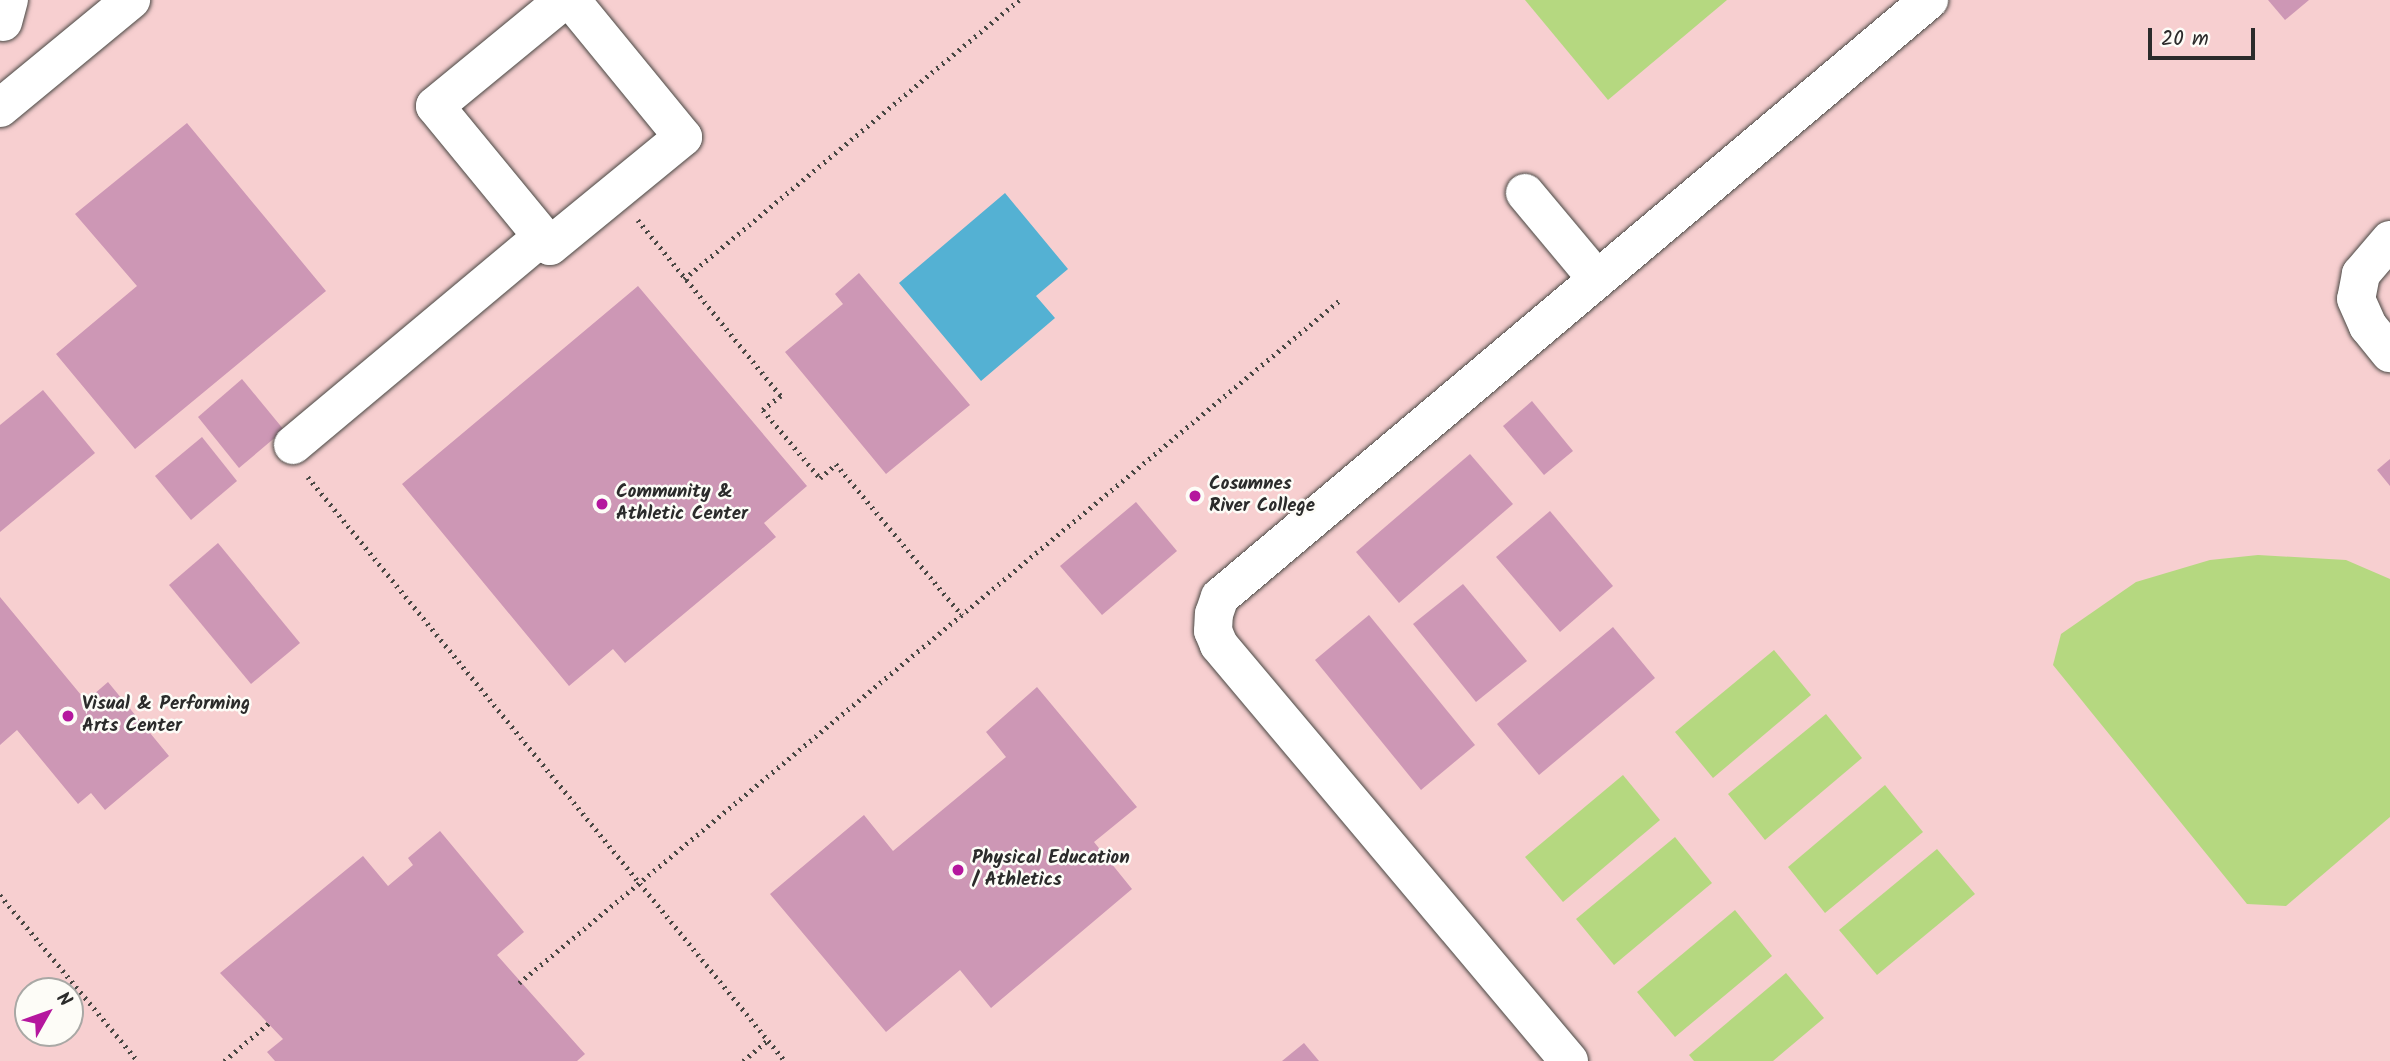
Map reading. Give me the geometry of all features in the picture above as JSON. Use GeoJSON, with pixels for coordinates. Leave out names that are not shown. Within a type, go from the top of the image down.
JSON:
{"type":"FeatureCollection","features":[{"type":"Feature","properties":{"kind":"lane"},"geometry":{"type":"LineString","coordinates":[[0,108],[131,0]]}},
{"type":"Feature","properties":{"kind":"lane"},"geometry":{"type":"LineString","coordinates":[[564,0],[435,106],[550,246],[683,137],[571,0]]}},
{"type":"Feature","properties":{"kind":"lane"},"geometry":{"type":"LineString","coordinates":[[1569,1061],[1219,645],[1213,631],[1220,597],[1929,0]]}},
{"type":"Feature","properties":{"kind":"lane"},"geometry":{"type":"LineString","coordinates":[[1525,193],[1597,279]]}},
{"type":"Feature","properties":{"kind":"lane"},"geometry":{"type":"LineString","coordinates":[[306,457],[542,237]]}},
{"type":"Feature","properties":{"kind":"lane"},"geometry":{"type":"LineString","coordinates":[[2390,240],[2361,274],[2356,299],[2368,326],[2390,353]]}},
{"type":"Feature","properties":{"kind":"path"},"geometry":{"type":"LineString","coordinates":[[684,279],[1019,0]]}},
{"type":"Feature","properties":{"kind":"path"},"geometry":{"type":"LineString","coordinates":[[644,228],[781,396],[763,410],[820,478],[836,464],[962,615]]}},
{"type":"Feature","properties":{"kind":"path"},"geometry":{"type":"LineString","coordinates":[[519,983],[1340,300]]}},
{"type":"Feature","properties":{"kind":"path"},"geometry":{"type":"LineString","coordinates":[[306,457],[307,478],[785,1061]]}},
{"type":"Feature","properties":{"kind":"path"},"geometry":{"type":"LineString","coordinates":[[0,895],[138,1061]]}},
{"type":"Feature","properties":{"kind":"path"},"geometry":{"type":"LineString","coordinates":[[224,1061],[269,1023]]}},
{"type":"Feature","properties":{"kind":"path"},"geometry":{"type":"LineString","coordinates":[[743,1061],[768,1040]]}},
{"type":"Feature","properties":{"kind":"shaded area","name":"Cosumnes River College"},"geometry":{"type":"Polygon","coordinates":[[[0,0],[2390,0],[2390,1061],[0,1061],[0,0]]]}},
{"type":"Feature","properties":{"kind":"green space"},"geometry":{"type":"Polygon","coordinates":[[[1525,0],[1727,0],[1608,100],[1525,0]]]}},
{"type":"Feature","properties":{"kind":"green space"},"geometry":{"type":"Polygon","coordinates":[[[2258,555],[2346,560],[2390,579],[2390,817],[2286,906],[2247,904],[2053,665],[2061,634],[2136,582],[2210,560],[2258,555]]]}},
{"type":"Feature","properties":{"kind":"green space"},"geometry":{"type":"Polygon","coordinates":[[[1774,650],[1811,695],[1713,778],[1675,732],[1774,650]]]}},
{"type":"Feature","properties":{"kind":"green space"},"geometry":{"type":"Polygon","coordinates":[[[1826,714],[1862,758],[1765,840],[1728,794],[1826,714]]]}},
{"type":"Feature","properties":{"kind":"green space"},"geometry":{"type":"Polygon","coordinates":[[[1623,775],[1660,820],[1563,902],[1525,857],[1623,775]]]}},
{"type":"Feature","properties":{"kind":"green space"},"geometry":{"type":"Polygon","coordinates":[[[1885,785],[1923,832],[1825,913],[1788,867],[1885,785]]]}},
{"type":"Feature","properties":{"kind":"green space"},"geometry":{"type":"Polygon","coordinates":[[[1675,837],[1712,883],[1614,965],[1576,919],[1675,837]]]}},
{"type":"Feature","properties":{"kind":"green space"},"geometry":{"type":"Polygon","coordinates":[[[1937,849],[1975,894],[1877,975],[1839,930],[1937,849]]]}},
{"type":"Feature","properties":{"kind":"green space"},"geometry":{"type":"Polygon","coordinates":[[[1735,910],[1772,956],[1675,1037],[1637,992],[1735,910]]]}},
{"type":"Feature","properties":{"kind":"green space"},"geometry":{"type":"Polygon","coordinates":[[[1786,973],[1824,1018],[1773,1061],[1694,1061],[1689,1055],[1786,973]]]}},
{"type":"Feature","properties":{"kind":"water"},"geometry":{"type":"Polygon","coordinates":[[[1005,193],[1068,269],[1036,296],[1055,318],[981,381],[899,283],[1005,193]]]}},
{"type":"Feature","properties":{"kind":"building"},"geometry":{"type":"Polygon","coordinates":[[[2268,0],[2309,0],[2285,20],[2268,0]]]}},
{"type":"Feature","properties":{"kind":"building"},"geometry":{"type":"Polygon","coordinates":[[[187,123],[326,291],[135,449],[56,354],[137,286],[75,214],[187,123]]]}},
{"type":"Feature","properties":{"kind":"building"},"geometry":{"type":"Polygon","coordinates":[[[859,273],[970,405],[886,474],[785,352],[843,304],[835,294],[859,273]]]}},
{"type":"Feature","properties":{"kind":"building","name":"Community & Athletic Center"},"geometry":{"type":"Polygon","coordinates":[[[638,286],[807,486],[764,523],[776,537],[625,663],[613,649],[569,686],[402,484],[638,286]]]}},
{"type":"Feature","properties":{"kind":"building"},"geometry":{"type":"Polygon","coordinates":[[[242,379],[284,430],[239,468],[198,417],[242,379]]]}},
{"type":"Feature","properties":{"kind":"building"},"geometry":{"type":"Polygon","coordinates":[[[43,390],[95,453],[0,532],[0,425],[43,390]]]}},
{"type":"Feature","properties":{"kind":"building"},"geometry":{"type":"Polygon","coordinates":[[[1532,401],[1573,451],[1544,475],[1503,426],[1532,401]]]}},
{"type":"Feature","properties":{"kind":"building"},"geometry":{"type":"Polygon","coordinates":[[[202,437],[237,481],[191,520],[155,476],[202,437]]]}},
{"type":"Feature","properties":{"kind":"building"},"geometry":{"type":"Polygon","coordinates":[[[1470,454],[1513,504],[1399,603],[1356,552],[1470,454]]]}},
{"type":"Feature","properties":{"kind":"building"},"geometry":{"type":"Polygon","coordinates":[[[2390,459],[2390,486],[2377,470],[2390,459]]]}},
{"type":"Feature","properties":{"kind":"building"},"geometry":{"type":"Polygon","coordinates":[[[1136,502],[1177,551],[1102,615],[1060,566],[1136,502]]]}},
{"type":"Feature","properties":{"kind":"building"},"geometry":{"type":"Polygon","coordinates":[[[1550,511],[1613,586],[1560,632],[1496,557],[1550,511]]]}},
{"type":"Feature","properties":{"kind":"building"},"geometry":{"type":"Polygon","coordinates":[[[218,543],[300,643],[251,684],[169,585],[218,543]]]}},
{"type":"Feature","properties":{"kind":"building"},"geometry":{"type":"Polygon","coordinates":[[[1463,584],[1527,661],[1476,702],[1413,624],[1463,584]]]}},
{"type":"Feature","properties":{"kind":"building","name":"Visual & Performing Arts Center"},"geometry":{"type":"Polygon","coordinates":[[[0,597],[86,701],[108,682],[169,756],[105,810],[91,793],[78,804],[17,730],[0,745],[0,597]]]}},
{"type":"Feature","properties":{"kind":"building"},"geometry":{"type":"Polygon","coordinates":[[[1369,615],[1475,745],[1421,790],[1315,660],[1369,615]]]}},
{"type":"Feature","properties":{"kind":"building"},"geometry":{"type":"Polygon","coordinates":[[[1613,627],[1655,678],[1539,775],[1497,724],[1613,627]]]}},
{"type":"Feature","properties":{"kind":"building","name":"Physical Education / Athletics"},"geometry":{"type":"Polygon","coordinates":[[[1037,687],[1137,807],[1094,842],[1132,889],[991,1008],[960,970],[886,1032],[770,894],[864,815],[893,851],[1006,757],[986,732],[1037,687]]]}},
{"type":"Feature","properties":{"kind":"building"},"geometry":{"type":"Polygon","coordinates":[[[440,831],[524,932],[497,955],[585,1054],[577,1061],[275,1061],[267,1052],[283,1039],[220,973],[363,856],[388,886],[413,865],[408,858],[440,831]]]}},
{"type":"Feature","properties":{"kind":"building"},"geometry":{"type":"Polygon","coordinates":[[[1304,1043],[1319,1061],[1282,1061],[1304,1043]]]}},
{"type":"Feature","properties":{"kind":"place","name":"Cosumnes River College"},"geometry":{"type":"Point","coordinates":[1195,496]}},
{"type":"Feature","properties":{"kind":"place","name":"Community & Athletic Center"},"geometry":{"type":"Point","coordinates":[602,504]}},
{"type":"Feature","properties":{"kind":"place","name":"Visual & Performing Arts Center"},"geometry":{"type":"Point","coordinates":[68,716]}},
{"type":"Feature","properties":{"kind":"place","name":"Physical Education / Athletics"},"geometry":{"type":"Point","coordinates":[958,870]}}]}
